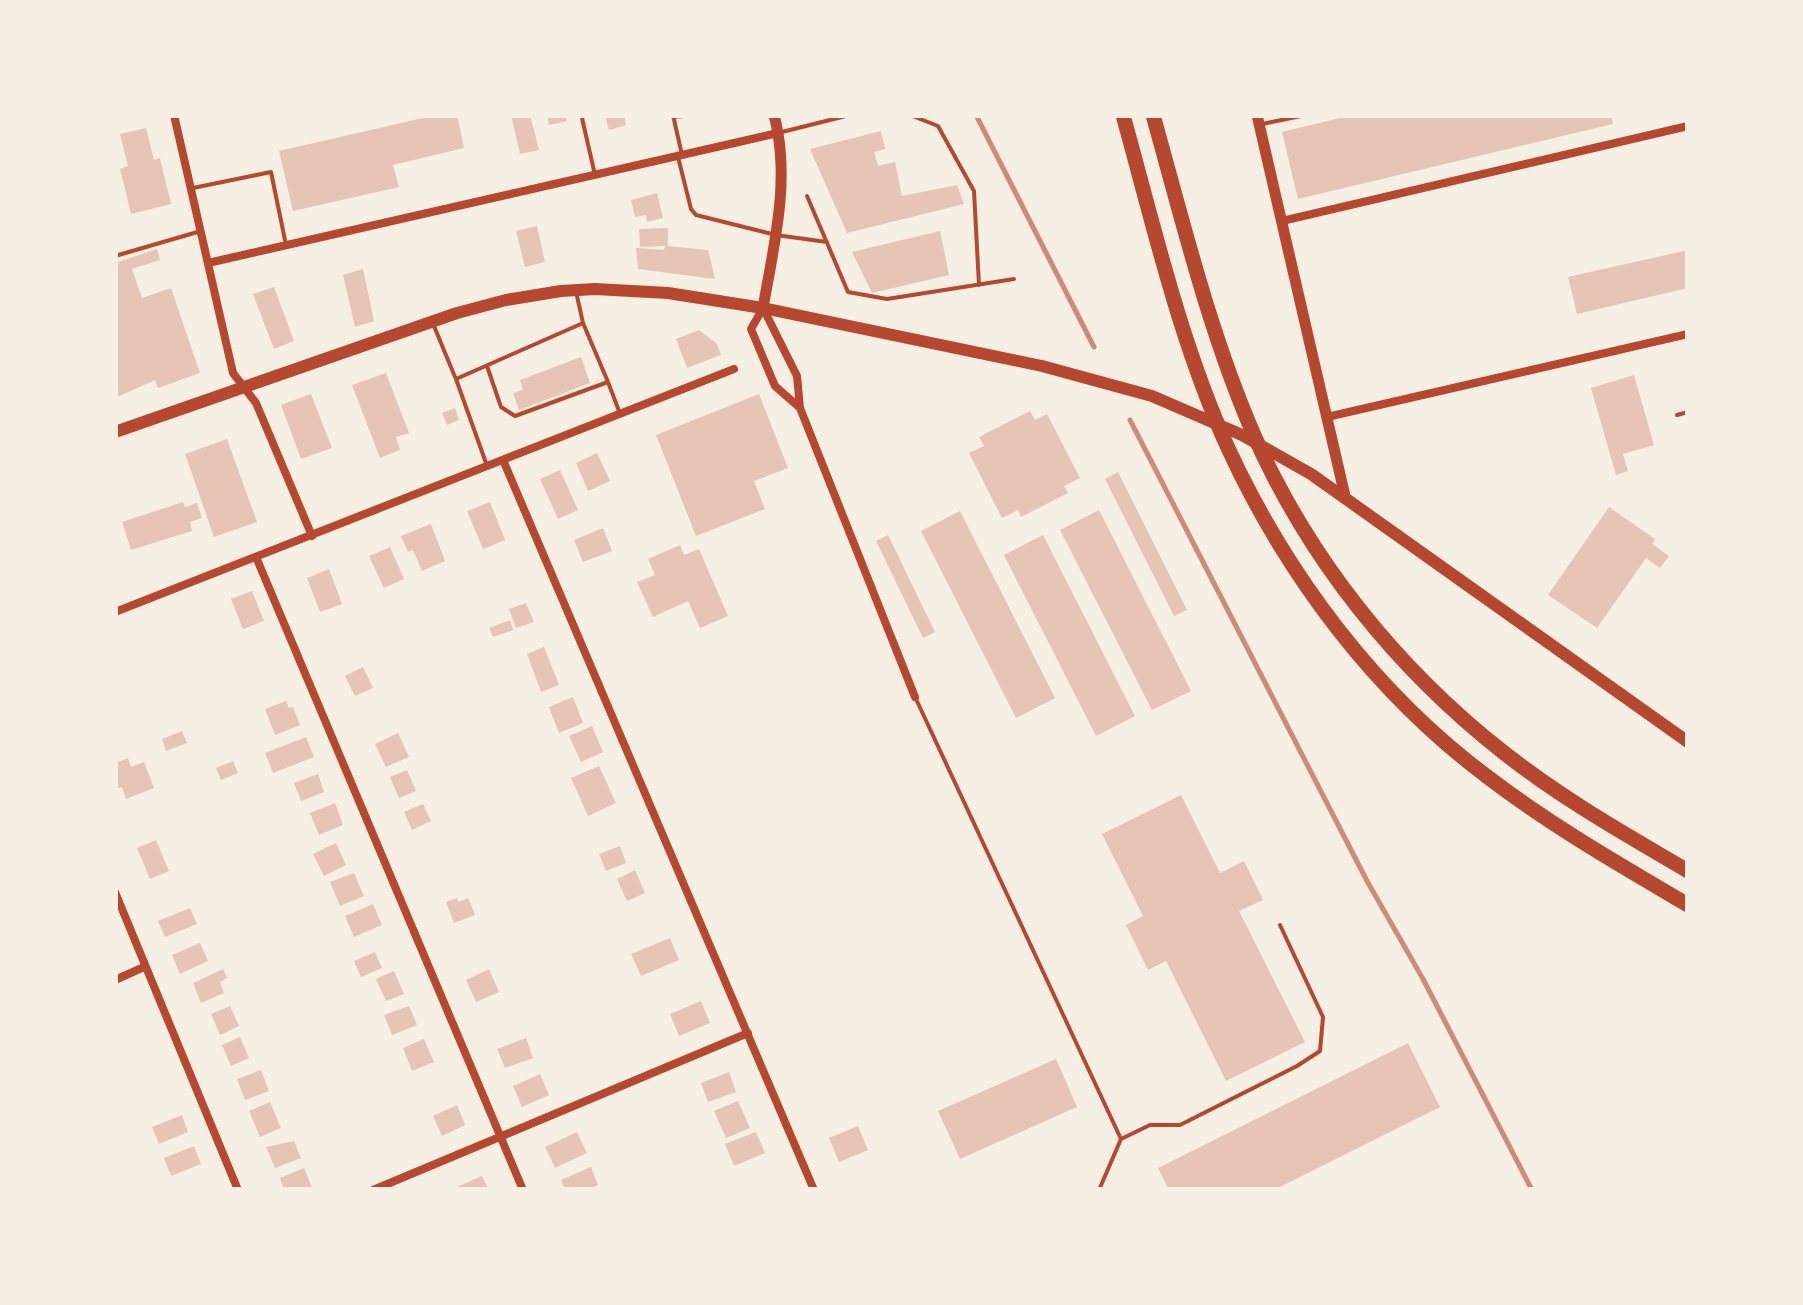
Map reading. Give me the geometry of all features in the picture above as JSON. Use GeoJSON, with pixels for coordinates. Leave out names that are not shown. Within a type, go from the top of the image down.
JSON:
{"type":"FeatureCollection","features":[{"type":"Feature","properties":{"kind":"highway"},"geometry":{"type":"LineString","coordinates":[[1123,115],[1183,327],[1227,447],[1288,558],[1356,652],[1418,718],[1487,777],[1560,828],[1688,905]]}},
{"type":"Feature","properties":{"kind":"highway"},"geometry":{"type":"LineString","coordinates":[[1154,115],[1211,318],[1254,435],[1312,543],[1391,647],[1439,697],[1505,754],[1575,803],[1688,871]]}},
{"type":"Feature","properties":{"kind":"main road"},"geometry":{"type":"LineString","coordinates":[[763,308],[782,188],[774,115]]}},
{"type":"Feature","properties":{"kind":"main road"},"geometry":{"type":"LineString","coordinates":[[1258,120],[1345,496]]}},
{"type":"Feature","properties":{"kind":"main road"},"geometry":{"type":"LineString","coordinates":[[115,432],[506,300],[576,291],[668,293],[763,308],[1084,375],[1152,396],[1242,435],[1345,496],[1688,742]]}},
{"type":"Feature","properties":{"kind":"street"},"geometry":{"type":"LineString","coordinates":[[174,115],[233,373],[256,403],[312,536]]}},
{"type":"Feature","properties":{"kind":"street"},"geometry":{"type":"LineString","coordinates":[[1282,221],[1688,126]]}},
{"type":"Feature","properties":{"kind":"street"},"geometry":{"type":"LineString","coordinates":[[208,263],[778,133]]}},
{"type":"Feature","properties":{"kind":"street"},"geometry":{"type":"LineString","coordinates":[[763,308],[751,329],[775,386],[800,408]]}},
{"type":"Feature","properties":{"kind":"street"},"geometry":{"type":"LineString","coordinates":[[763,308],[797,376],[800,408],[915,697]]}},
{"type":"Feature","properties":{"kind":"street"},"geometry":{"type":"LineString","coordinates":[[1327,417],[1688,334]]}},
{"type":"Feature","properties":{"kind":"street"},"geometry":{"type":"LineString","coordinates":[[115,612],[734,369]]}},
{"type":"Feature","properties":{"kind":"street"},"geometry":{"type":"LineString","coordinates":[[503,460],[814,1190]]}},
{"type":"Feature","properties":{"kind":"street"},"geometry":{"type":"LineString","coordinates":[[256,557],[522,1190]]}},
{"type":"Feature","properties":{"kind":"street"},"geometry":{"type":"LineString","coordinates":[[115,892],[238,1190]]}},
{"type":"Feature","properties":{"kind":"street"},"geometry":{"type":"LineString","coordinates":[[115,980],[144,968]]}},
{"type":"Feature","properties":{"kind":"street"},"geometry":{"type":"LineString","coordinates":[[373,1190],[748,1033]]}},
{"type":"Feature","properties":{"kind":"lane"},"geometry":{"type":"LineString","coordinates":[[585,115],[582,118],[595,175]]}},
{"type":"Feature","properties":{"kind":"lane"},"geometry":{"type":"LineString","coordinates":[[695,115],[673,116],[690,209],[696,216],[776,235],[827,242]]}},
{"type":"Feature","properties":{"kind":"lane"},"geometry":{"type":"LineString","coordinates":[[778,133],[850,115]]}},
{"type":"Feature","properties":{"kind":"lane"},"geometry":{"type":"LineString","coordinates":[[910,115],[938,126],[974,192],[978,285]]}},
{"type":"Feature","properties":{"kind":"lane"},"geometry":{"type":"LineString","coordinates":[[1258,120],[1306,115]]}},
{"type":"Feature","properties":{"kind":"lane"},"geometry":{"type":"LineString","coordinates":[[191,189],[271,172],[286,246]]}},
{"type":"Feature","properties":{"kind":"lane"},"geometry":{"type":"LineString","coordinates":[[807,196],[848,292],[887,299],[1014,279]]}},
{"type":"Feature","properties":{"kind":"lane"},"geometry":{"type":"LineString","coordinates":[[115,256],[201,231]]}},
{"type":"Feature","properties":{"kind":"lane"},"geometry":{"type":"LineString","coordinates":[[576,291],[582,323],[620,414]]}},
{"type":"Feature","properties":{"kind":"lane"},"geometry":{"type":"LineString","coordinates":[[432,322],[488,468]]}},
{"type":"Feature","properties":{"kind":"lane"},"geometry":{"type":"LineString","coordinates":[[456,380],[582,323]]}},
{"type":"Feature","properties":{"kind":"lane"},"geometry":{"type":"LineString","coordinates":[[487,366],[501,406],[515,416],[608,382]]}},
{"type":"Feature","properties":{"kind":"lane"},"geometry":{"type":"LineString","coordinates":[[1676,416],[1688,412]]}},
{"type":"Feature","properties":{"kind":"lane"},"geometry":{"type":"LineString","coordinates":[[915,697],[1121,1139]]}},
{"type":"Feature","properties":{"kind":"lane"},"geometry":{"type":"LineString","coordinates":[[1099,1190],[1121,1139],[1150,1125],[1180,1125],[1320,1052],[1323,1018],[1280,925]]}},
{"type":"Feature","properties":{"kind":"building"},"geometry":{"type":"Polygon","coordinates":[[[436,115],[457,115],[464,148],[393,165],[399,187],[293,211],[279,151],[436,115]]]}},
{"type":"Feature","properties":{"kind":"building"},"geometry":{"type":"Polygon","coordinates":[[[511,115],[530,115],[539,150],[520,154],[511,115]]]}},
{"type":"Feature","properties":{"kind":"building"},"geometry":{"type":"Polygon","coordinates":[[[547,115],[565,115],[567,121],[549,125],[547,115]]]}},
{"type":"Feature","properties":{"kind":"building"},"geometry":{"type":"Polygon","coordinates":[[[605,115],[624,115],[626,125],[609,130],[605,115]]]}},
{"type":"Feature","properties":{"kind":"building"},"geometry":{"type":"Polygon","coordinates":[[[1352,115],[1611,115],[1613,124],[1298,199],[1282,132],[1352,115]]]}},
{"type":"Feature","properties":{"kind":"building"},"geometry":{"type":"Polygon","coordinates":[[[146,128],[154,160],[160,158],[171,204],[131,214],[120,169],[128,166],[120,134],[146,128]]]}},
{"type":"Feature","properties":{"kind":"building"},"geometry":{"type":"Polygon","coordinates":[[[881,131],[885,149],[874,152],[878,166],[895,162],[902,196],[957,185],[964,204],[847,233],[810,149],[881,131]]]}},
{"type":"Feature","properties":{"kind":"building"},"geometry":{"type":"Polygon","coordinates":[[[657,193],[663,218],[647,222],[646,215],[635,217],[631,200],[657,193]]]}},
{"type":"Feature","properties":{"kind":"building"},"geometry":{"type":"Polygon","coordinates":[[[537,226],[545,262],[525,267],[516,231],[537,226]]]}},
{"type":"Feature","properties":{"kind":"building"},"geometry":{"type":"Polygon","coordinates":[[[668,228],[668,246],[708,250],[715,279],[638,269],[636,248],[664,250],[665,246],[640,247],[639,229],[668,228]]]}},
{"type":"Feature","properties":{"kind":"building"},"geometry":{"type":"Polygon","coordinates":[[[940,231],[949,275],[872,293],[852,252],[940,231]]]}},
{"type":"Feature","properties":{"kind":"building"},"geometry":{"type":"Polygon","coordinates":[[[157,249],[160,260],[132,269],[142,298],[171,288],[200,373],[158,388],[155,380],[115,398],[115,263],[157,249]]]}},
{"type":"Feature","properties":{"kind":"building"},"geometry":{"type":"Polygon","coordinates":[[[1688,250],[1688,288],[1577,314],[1568,277],[1688,250]]]}},
{"type":"Feature","properties":{"kind":"building"},"geometry":{"type":"Polygon","coordinates":[[[363,269],[374,321],[355,327],[343,275],[363,269]]]}},
{"type":"Feature","properties":{"kind":"building"},"geometry":{"type":"Polygon","coordinates":[[[274,287],[294,341],[274,349],[253,294],[274,287]]]}},
{"type":"Feature","properties":{"kind":"building"},"geometry":{"type":"Polygon","coordinates":[[[699,330],[717,344],[721,355],[687,368],[676,339],[699,330]]]}},
{"type":"Feature","properties":{"kind":"building"},"geometry":{"type":"Polygon","coordinates":[[[581,357],[590,383],[519,410],[513,393],[523,390],[520,380],[581,357]]]}},
{"type":"Feature","properties":{"kind":"building"},"geometry":{"type":"Polygon","coordinates":[[[386,373],[409,433],[396,437],[400,450],[380,458],[352,385],[386,373]]]}},
{"type":"Feature","properties":{"kind":"building"},"geometry":{"type":"Polygon","coordinates":[[[1634,375],[1654,445],[1623,454],[1628,471],[1616,475],[1591,388],[1634,375]]]}},
{"type":"Feature","properties":{"kind":"building"},"geometry":{"type":"Polygon","coordinates":[[[311,394],[332,448],[301,459],[281,405],[311,394]]]}},
{"type":"Feature","properties":{"kind":"building"},"geometry":{"type":"Polygon","coordinates":[[[759,394],[788,468],[754,481],[765,509],[696,536],[656,435],[759,394]]]}},
{"type":"Feature","properties":{"kind":"building"},"geometry":{"type":"Polygon","coordinates":[[[455,408],[459,420],[447,425],[442,413],[455,408]]]}},
{"type":"Feature","properties":{"kind":"building"},"geometry":{"type":"Polygon","coordinates":[[[1030,411],[1035,420],[1047,414],[1080,478],[1064,486],[1068,493],[1021,517],[1018,510],[1002,518],[969,453],[984,446],[979,437],[1030,411]]]}},
{"type":"Feature","properties":{"kind":"building"},"geometry":{"type":"Polygon","coordinates":[[[227,439],[257,522],[214,537],[185,454],[227,439]]]}},
{"type":"Feature","properties":{"kind":"building"},"geometry":{"type":"Polygon","coordinates":[[[597,453],[610,481],[588,491],[576,463],[597,453]]]}},
{"type":"Feature","properties":{"kind":"building"},"geometry":{"type":"Polygon","coordinates":[[[560,470],[578,510],[558,519],[540,479],[560,470]]]}},
{"type":"Feature","properties":{"kind":"building"},"geometry":{"type":"Polygon","coordinates":[[[1118,472],[1187,610],[1174,616],[1105,479],[1118,472]]]}},
{"type":"Feature","properties":{"kind":"building"},"geometry":{"type":"Polygon","coordinates":[[[183,502],[185,507],[197,503],[202,518],[190,522],[192,531],[131,550],[122,522],[183,502]]]}},
{"type":"Feature","properties":{"kind":"building"},"geometry":{"type":"Polygon","coordinates":[[[490,502],[505,540],[483,549],[467,511],[490,502]]]}},
{"type":"Feature","properties":{"kind":"building"},"geometry":{"type":"Polygon","coordinates":[[[1609,507],[1655,539],[1652,544],[1669,556],[1660,568],[1646,558],[1597,628],[1548,595],[1609,507]]]}},
{"type":"Feature","properties":{"kind":"building"},"geometry":{"type":"Polygon","coordinates":[[[1099,510],[1191,691],[1152,710],[1060,530],[1099,510]]]}},
{"type":"Feature","properties":{"kind":"building"},"geometry":{"type":"Polygon","coordinates":[[[960,511],[1055,698],[1016,718],[921,531],[960,511]]]}},
{"type":"Feature","properties":{"kind":"building"},"geometry":{"type":"Polygon","coordinates":[[[431,524],[445,561],[422,571],[413,550],[408,552],[401,536],[431,524]]]}},
{"type":"Feature","properties":{"kind":"building"},"geometry":{"type":"Polygon","coordinates":[[[603,528],[612,551],[583,562],[574,540],[603,528]]]}},
{"type":"Feature","properties":{"kind":"building"},"geometry":{"type":"Polygon","coordinates":[[[888,535],[935,632],[923,638],[876,541],[888,535]]]}},
{"type":"Feature","properties":{"kind":"building"},"geometry":{"type":"Polygon","coordinates":[[[1043,535],[1135,716],[1096,736],[1004,555],[1043,535]]]}},
{"type":"Feature","properties":{"kind":"building"},"geometry":{"type":"Polygon","coordinates":[[[680,545],[684,555],[699,549],[728,616],[700,628],[688,601],[653,617],[637,582],[655,575],[648,559],[680,545]]]}},
{"type":"Feature","properties":{"kind":"building"},"geometry":{"type":"Polygon","coordinates":[[[390,547],[404,579],[384,588],[369,556],[390,547]]]}},
{"type":"Feature","properties":{"kind":"building"},"geometry":{"type":"Polygon","coordinates":[[[329,569],[342,604],[320,612],[307,578],[329,569]]]}},
{"type":"Feature","properties":{"kind":"building"},"geometry":{"type":"Polygon","coordinates":[[[252,591],[264,621],[243,629],[231,599],[252,591]]]}},
{"type":"Feature","properties":{"kind":"building"},"geometry":{"type":"Polygon","coordinates":[[[526,603],[534,622],[516,628],[509,609],[526,603]]]}},
{"type":"Feature","properties":{"kind":"building"},"geometry":{"type":"Polygon","coordinates":[[[510,620],[513,630],[493,637],[489,628],[510,620]]]}},
{"type":"Feature","properties":{"kind":"building"},"geometry":{"type":"Polygon","coordinates":[[[544,647],[559,685],[541,692],[527,654],[544,647]]]}},
{"type":"Feature","properties":{"kind":"building"},"geometry":{"type":"Polygon","coordinates":[[[363,667],[373,688],[355,696],[345,676],[363,667]]]}},
{"type":"Feature","properties":{"kind":"building"},"geometry":{"type":"Polygon","coordinates":[[[573,697],[583,723],[559,733],[549,707],[573,697]]]}},
{"type":"Feature","properties":{"kind":"building"},"geometry":{"type":"Polygon","coordinates":[[[286,701],[289,708],[293,707],[300,725],[275,735],[265,709],[286,701]]]}},
{"type":"Feature","properties":{"kind":"building"},"geometry":{"type":"Polygon","coordinates":[[[592,726],[603,752],[581,762],[569,736],[592,726]]]}},
{"type":"Feature","properties":{"kind":"building"},"geometry":{"type":"Polygon","coordinates":[[[182,731],[187,743],[166,751],[162,739],[182,731]]]}},
{"type":"Feature","properties":{"kind":"building"},"geometry":{"type":"Polygon","coordinates":[[[398,733],[409,757],[386,767],[375,744],[398,733]]]}},
{"type":"Feature","properties":{"kind":"building"},"geometry":{"type":"Polygon","coordinates":[[[306,737],[314,757],[273,773],[265,753],[306,737]]]}},
{"type":"Feature","properties":{"kind":"building"},"geometry":{"type":"Polygon","coordinates":[[[128,758],[131,767],[144,762],[154,788],[126,799],[122,787],[115,786],[115,763],[128,758]]]}},
{"type":"Feature","properties":{"kind":"building"},"geometry":{"type":"Polygon","coordinates":[[[233,761],[238,773],[221,780],[216,768],[233,761]]]}},
{"type":"Feature","properties":{"kind":"building"},"geometry":{"type":"Polygon","coordinates":[[[599,766],[616,803],[588,816],[571,778],[599,766]]]}},
{"type":"Feature","properties":{"kind":"building"},"geometry":{"type":"Polygon","coordinates":[[[407,770],[416,791],[399,798],[390,777],[407,770]]]}},
{"type":"Feature","properties":{"kind":"building"},"geometry":{"type":"Polygon","coordinates":[[[318,774],[324,792],[301,801],[294,783],[318,774]]]}},
{"type":"Feature","properties":{"kind":"building"},"geometry":{"type":"Polygon","coordinates":[[[1181,795],[1220,873],[1244,861],[1263,900],[1239,911],[1305,1042],[1226,1081],[1166,961],[1148,970],[1126,925],[1143,916],[1102,834],[1181,795]]]}},
{"type":"Feature","properties":{"kind":"building"},"geometry":{"type":"Polygon","coordinates":[[[335,803],[343,825],[319,835],[310,813],[335,803]]]}},
{"type":"Feature","properties":{"kind":"building"},"geometry":{"type":"Polygon","coordinates":[[[423,804],[431,821],[412,830],[404,812],[423,804]]]}},
{"type":"Feature","properties":{"kind":"building"},"geometry":{"type":"Polygon","coordinates":[[[156,840],[169,871],[150,879],[137,848],[156,840]]]}},
{"type":"Feature","properties":{"kind":"building"},"geometry":{"type":"Polygon","coordinates":[[[336,843],[346,865],[324,876],[313,854],[336,843]]]}},
{"type":"Feature","properties":{"kind":"building"},"geometry":{"type":"Polygon","coordinates":[[[620,846],[626,863],[606,871],[599,854],[620,846]]]}},
{"type":"Feature","properties":{"kind":"building"},"geometry":{"type":"Polygon","coordinates":[[[635,870],[645,893],[627,901],[617,879],[635,870]]]}},
{"type":"Feature","properties":{"kind":"building"},"geometry":{"type":"Polygon","coordinates":[[[354,873],[364,896],[340,906],[330,882],[354,873]]]}},
{"type":"Feature","properties":{"kind":"building"},"geometry":{"type":"Polygon","coordinates":[[[457,898],[459,902],[468,898],[475,915],[454,923],[446,902],[457,898]]]}},
{"type":"Feature","properties":{"kind":"building"},"geometry":{"type":"Polygon","coordinates":[[[373,904],[382,925],[354,937],[345,916],[373,904]]]}},
{"type":"Feature","properties":{"kind":"building"},"geometry":{"type":"Polygon","coordinates":[[[190,908],[197,924],[165,937],[158,921],[190,908]]]}},
{"type":"Feature","properties":{"kind":"building"},"geometry":{"type":"Polygon","coordinates":[[[670,938],[679,960],[641,976],[631,954],[670,938]]]}},
{"type":"Feature","properties":{"kind":"building"},"geometry":{"type":"Polygon","coordinates":[[[200,943],[208,961],[180,974],[172,955],[200,943]]]}},
{"type":"Feature","properties":{"kind":"building"},"geometry":{"type":"Polygon","coordinates":[[[375,952],[382,968],[361,977],[354,961],[375,952]]]}},
{"type":"Feature","properties":{"kind":"building"},"geometry":{"type":"Polygon","coordinates":[[[223,969],[227,978],[220,982],[224,993],[201,1003],[193,983],[223,969]]]}},
{"type":"Feature","properties":{"kind":"building"},"geometry":{"type":"Polygon","coordinates":[[[489,969],[499,992],[476,1002],[466,980],[489,969]]]}},
{"type":"Feature","properties":{"kind":"building"},"geometry":{"type":"Polygon","coordinates":[[[394,971],[404,994],[386,1001],[376,979],[394,971]]]}},
{"type":"Feature","properties":{"kind":"building"},"geometry":{"type":"Polygon","coordinates":[[[701,1001],[710,1023],[679,1036],[670,1014],[701,1001]]]}},
{"type":"Feature","properties":{"kind":"building"},"geometry":{"type":"Polygon","coordinates":[[[230,1006],[239,1026],[220,1035],[211,1014],[230,1006]]]}},
{"type":"Feature","properties":{"kind":"building"},"geometry":{"type":"Polygon","coordinates":[[[409,1006],[417,1025],[392,1035],[384,1015],[409,1006]]]}},
{"type":"Feature","properties":{"kind":"building"},"geometry":{"type":"Polygon","coordinates":[[[240,1037],[249,1058],[231,1066],[222,1045],[240,1037]]]}},
{"type":"Feature","properties":{"kind":"building"},"geometry":{"type":"Polygon","coordinates":[[[526,1038],[533,1058],[505,1068],[497,1049],[526,1038]]]}},
{"type":"Feature","properties":{"kind":"building"},"geometry":{"type":"Polygon","coordinates":[[[424,1039],[434,1062],[412,1071],[403,1048],[424,1039]]]}},
{"type":"Feature","properties":{"kind":"building"},"geometry":{"type":"Polygon","coordinates":[[[1408,1043],[1440,1107],[1274,1190],[1169,1190],[1158,1168],[1408,1043]]]}},
{"type":"Feature","properties":{"kind":"building"},"geometry":{"type":"Polygon","coordinates":[[[1056,1059],[1077,1107],[960,1159],[938,1111],[1056,1059]]]}},
{"type":"Feature","properties":{"kind":"building"},"geometry":{"type":"Polygon","coordinates":[[[261,1070],[269,1091],[245,1100],[237,1079],[261,1070]]]}},
{"type":"Feature","properties":{"kind":"building"},"geometry":{"type":"Polygon","coordinates":[[[729,1072],[736,1092],[708,1102],[701,1083],[729,1072]]]}},
{"type":"Feature","properties":{"kind":"building"},"geometry":{"type":"Polygon","coordinates":[[[540,1074],[549,1095],[522,1107],[513,1086],[540,1074]]]}},
{"type":"Feature","properties":{"kind":"building"},"geometry":{"type":"Polygon","coordinates":[[[738,1101],[750,1128],[726,1138],[714,1111],[738,1101]]]}},
{"type":"Feature","properties":{"kind":"building"},"geometry":{"type":"Polygon","coordinates":[[[270,1102],[281,1128],[260,1137],[249,1111],[270,1102]]]}},
{"type":"Feature","properties":{"kind":"building"},"geometry":{"type":"Polygon","coordinates":[[[457,1105],[465,1125],[442,1136],[433,1116],[457,1105]]]}},
{"type":"Feature","properties":{"kind":"building"},"geometry":{"type":"Polygon","coordinates":[[[182,1115],[188,1132],[159,1144],[152,1127],[182,1115]]]}},
{"type":"Feature","properties":{"kind":"building"},"geometry":{"type":"Polygon","coordinates":[[[858,1126],[868,1150],[839,1162],[829,1138],[858,1126]]]}},
{"type":"Feature","properties":{"kind":"building"},"geometry":{"type":"Polygon","coordinates":[[[577,1132],[587,1153],[555,1168],[545,1147],[577,1132]]]}},
{"type":"Feature","properties":{"kind":"building"},"geometry":{"type":"Polygon","coordinates":[[[756,1132],[765,1153],[734,1166],[725,1144],[756,1132]]]}},
{"type":"Feature","properties":{"kind":"building"},"geometry":{"type":"Polygon","coordinates":[[[294,1141],[301,1158],[275,1168],[266,1147],[294,1141]]]}},
{"type":"Feature","properties":{"kind":"building"},"geometry":{"type":"Polygon","coordinates":[[[194,1146],[201,1164],[171,1176],[164,1158],[194,1146]]]}},
{"type":"Feature","properties":{"kind":"building"},"geometry":{"type":"Polygon","coordinates":[[[591,1167],[598,1185],[586,1190],[565,1190],[561,1180],[591,1167]]]}},
{"type":"Feature","properties":{"kind":"building"},"geometry":{"type":"Polygon","coordinates":[[[304,1168],[312,1187],[284,1190],[280,1178],[304,1168]]]}},
{"type":"Feature","properties":{"kind":"building"},"geometry":{"type":"Polygon","coordinates":[[[482,1176],[489,1190],[450,1190],[482,1176]]]}},
{"type":"Feature","properties":{"kind":"railway"},"geometry":{"type":"LineString","coordinates":[[976,115],[1094,347]]}},
{"type":"Feature","properties":{"kind":"railway"},"geometry":{"type":"LineString","coordinates":[[1130,420],[1367,881],[1423,979],[1532,1190]]}}]}
